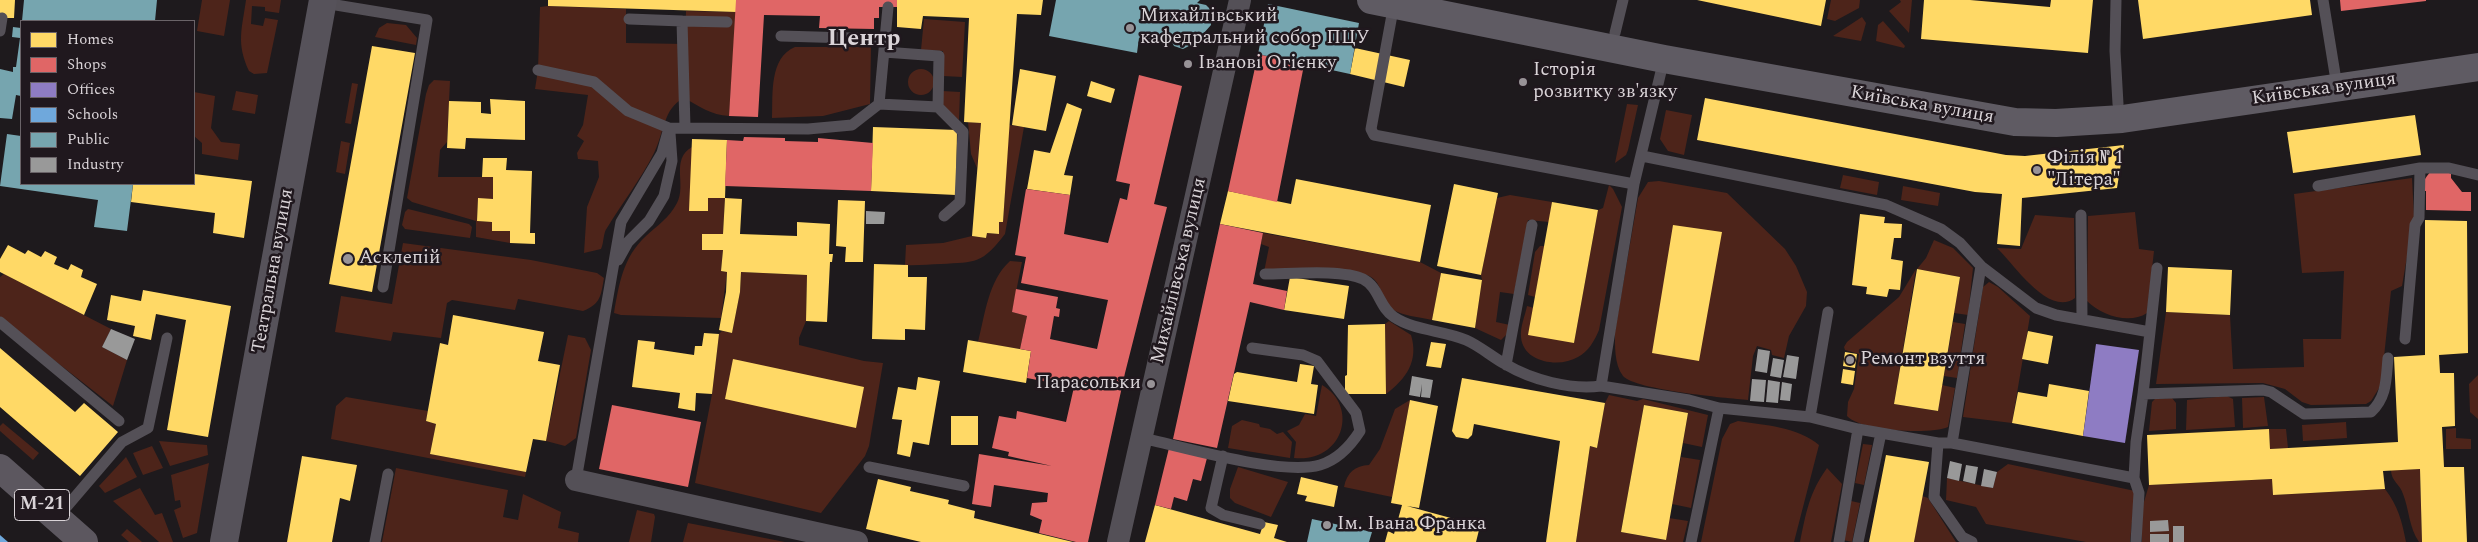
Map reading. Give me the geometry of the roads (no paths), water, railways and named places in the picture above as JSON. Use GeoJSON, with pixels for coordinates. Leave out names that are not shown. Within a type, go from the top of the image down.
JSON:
{"type":"FeatureCollection","features":[{"type":"Feature","properties":{"kind":"highway","name":"М-21"},"geometry":{"type":"LineString","coordinates":[[0,468],[59,530]]}},
{"type":"Feature","properties":{"kind":"highway","name":"М-21"},"geometry":{"type":"LineString","coordinates":[[0,489],[59,530],[84,542]]}},
{"type":"Feature","properties":{"kind":"main road","name":"Київська вулиця"},"geometry":{"type":"LineString","coordinates":[[1443,0],[1896,87],[2012,107],[2058,108],[2118,104],[2478,52]]}},
{"type":"Feature","properties":{"kind":"main road","name":"Київська вулиця"},"geometry":{"type":"LineString","coordinates":[[1387,2],[1664,59],[1964,115],[2040,123],[2122,119],[2478,67]]}},
{"type":"Feature","properties":{"kind":"street","name":"Михайлівська вулиця"},"geometry":{"type":"LineString","coordinates":[[1118,542],[1240,0]]}},
{"type":"Feature","properties":{"kind":"street","name":"Театральна вулиця"},"geometry":{"type":"LineString","coordinates":[[224,542],[332,2]]}},
{"type":"Feature","properties":{"kind":"street","name":"Театральна вулиця"},"geometry":{"type":"LineString","coordinates":[[240,542],[332,2]]}},
{"type":"Feature","properties":{"kind":"street"},"geometry":{"type":"LineString","coordinates":[[576,480],[857,542]]}},
{"type":"Feature","properties":{"kind":"lane"},"geometry":{"type":"LineString","coordinates":[[1615,33],[1623,0]]}},
{"type":"Feature","properties":{"kind":"lane"},"geometry":{"type":"LineString","coordinates":[[2116,0],[2115,51],[2118,104]]}},
{"type":"Feature","properties":{"kind":"lane"},"geometry":{"type":"LineString","coordinates":[[2323,0],[2334,74]]}},
{"type":"Feature","properties":{"kind":"lane"},"geometry":{"type":"LineString","coordinates":[[332,2],[427,20],[383,287]]}},
{"type":"Feature","properties":{"kind":"lane"},"geometry":{"type":"LineString","coordinates":[[1387,2],[1371,129],[1374,135],[1634,184]]}},
{"type":"Feature","properties":{"kind":"lane"},"geometry":{"type":"LineString","coordinates":[[879,104],[888,7]]}},
{"type":"Feature","properties":{"kind":"lane"},"geometry":{"type":"LineString","coordinates":[[0,32],[2,18]]}},
{"type":"Feature","properties":{"kind":"lane"},"geometry":{"type":"LineString","coordinates":[[629,19],[727,22]]}},
{"type":"Feature","properties":{"kind":"lane"},"geometry":{"type":"LineString","coordinates":[[682,21],[685,127]]}},
{"type":"Feature","properties":{"kind":"lane"},"geometry":{"type":"LineString","coordinates":[[781,36],[885,39]]}},
{"type":"Feature","properties":{"kind":"lane"},"geometry":{"type":"LineString","coordinates":[[884,52],[939,56],[938,107]]}},
{"type":"Feature","properties":{"kind":"lane"},"geometry":{"type":"LineString","coordinates":[[1601,386],[1634,184],[1664,59]]}},
{"type":"Feature","properties":{"kind":"lane"},"geometry":{"type":"LineString","coordinates":[[538,70],[594,82],[628,110],[669,128],[808,129],[852,124],[879,104],[938,107],[963,132],[960,202],[944,216]]}},
{"type":"Feature","properties":{"kind":"lane"},"geometry":{"type":"LineString","coordinates":[[576,480],[621,222],[662,153],[669,128]]}},
{"type":"Feature","properties":{"kind":"lane"},"geometry":{"type":"LineString","coordinates":[[614,266],[628,242],[649,221],[664,196],[672,161],[669,128]]}},
{"type":"Feature","properties":{"kind":"lane"},"geometry":{"type":"LineString","coordinates":[[1642,156],[1886,206],[1940,229],[1960,243],[1980,266],[2036,308],[2056,315],[2082,318],[2150,332]]}},
{"type":"Feature","properties":{"kind":"lane"},"geometry":{"type":"LineString","coordinates":[[2318,186],[2420,168],[2449,168],[2478,175]]}},
{"type":"Feature","properties":{"kind":"lane"},"geometry":{"type":"LineString","coordinates":[[2404,339],[2414,225],[2419,218],[2420,168]]}},
{"type":"Feature","properties":{"kind":"lane"},"geometry":{"type":"LineString","coordinates":[[2081,215],[2082,318]]}},
{"type":"Feature","properties":{"kind":"lane"},"geometry":{"type":"LineString","coordinates":[[1506,365],[1532,225]]}},
{"type":"Feature","properties":{"kind":"lane"},"geometry":{"type":"LineString","coordinates":[[1952,443],[1980,266]]}},
{"type":"Feature","properties":{"kind":"lane"},"geometry":{"type":"LineString","coordinates":[[2136,542],[2139,493],[2134,478],[2136,442],[2157,268]]}},
{"type":"Feature","properties":{"kind":"lane"},"geometry":{"type":"LineString","coordinates":[[1265,274],[1338,274],[1363,279],[1372,285],[1383,308],[1394,317],[1467,340],[1506,365],[1532,376],[1567,386],[1601,386],[1688,400],[1718,408],[1810,417],[1858,429],[1938,443],[1952,443],[2134,478]]}},
{"type":"Feature","properties":{"kind":"lane"},"geometry":{"type":"LineString","coordinates":[[1810,417],[1828,312]]}},
{"type":"Feature","properties":{"kind":"lane"},"geometry":{"type":"LineString","coordinates":[[0,322],[119,421]]}},
{"type":"Feature","properties":{"kind":"lane"},"geometry":{"type":"LineString","coordinates":[[59,530],[122,442],[148,428],[168,338]]}},
{"type":"Feature","properties":{"kind":"lane"},"geometry":{"type":"LineString","coordinates":[[1142,438],[1264,464],[1299,468],[1321,465],[1352,444],[1360,431],[1356,413],[1317,361],[1302,355],[1252,348]]}},
{"type":"Feature","properties":{"kind":"lane"},"geometry":{"type":"LineString","coordinates":[[2143,394],[2263,390],[2271,392],[2304,414],[2371,412],[2380,404],[2384,395],[2388,358]]}},
{"type":"Feature","properties":{"kind":"lane"},"geometry":{"type":"LineString","coordinates":[[1691,542],[1718,408]]}},
{"type":"Feature","properties":{"kind":"lane"},"geometry":{"type":"LineString","coordinates":[[1839,542],[1858,429]]}},
{"type":"Feature","properties":{"kind":"lane"},"geometry":{"type":"LineString","coordinates":[[1858,542],[1881,433]]}},
{"type":"Feature","properties":{"kind":"lane"},"geometry":{"type":"LineString","coordinates":[[1938,443],[1934,497],[1962,537],[1972,542]]}},
{"type":"Feature","properties":{"kind":"lane"},"geometry":{"type":"LineString","coordinates":[[1223,456],[1211,508],[1222,515],[1260,524]]}},
{"type":"Feature","properties":{"kind":"lane"},"geometry":{"type":"LineString","coordinates":[[869,467],[964,486]]}},
{"type":"Feature","properties":{"kind":"lane"},"geometry":{"type":"LineString","coordinates":[[375,542],[388,474]]}},
{"type":"Feature","properties":{"kind":"place","name":"Михайлівський кафедральний собор ПЦУ"},"geometry":{"type":"Point","coordinates":[1130,28]}},
{"type":"Feature","properties":{"kind":"place","name":"Іванові Огієнку"},"geometry":{"type":"Point","coordinates":[1188,64]}},
{"type":"Feature","properties":{"kind":"place","name":"Історія розвитку зв'язку"},"geometry":{"type":"Point","coordinates":[1523,82]}},
{"type":"Feature","properties":{"kind":"place","name":"Філія № 1 \"Літера\""},"geometry":{"type":"Point","coordinates":[2037,170]}},
{"type":"Feature","properties":{"kind":"place","name":"Асклепій"},"geometry":{"type":"Point","coordinates":[348,259]}},
{"type":"Feature","properties":{"kind":"place","name":"Ремонт взуття"},"geometry":{"type":"Point","coordinates":[1850,360]}},
{"type":"Feature","properties":{"kind":"place","name":"Парасольки"},"geometry":{"type":"Point","coordinates":[1151,384]}},
{"type":"Feature","properties":{"kind":"place","name":"Ім. Івана Франка"},"geometry":{"type":"Point","coordinates":[1327,525]}},
{"type":"Feature","properties":{"kind":"district","name":"Центр"},"geometry":{"type":"Point","coordinates":[864,40]}}]}
